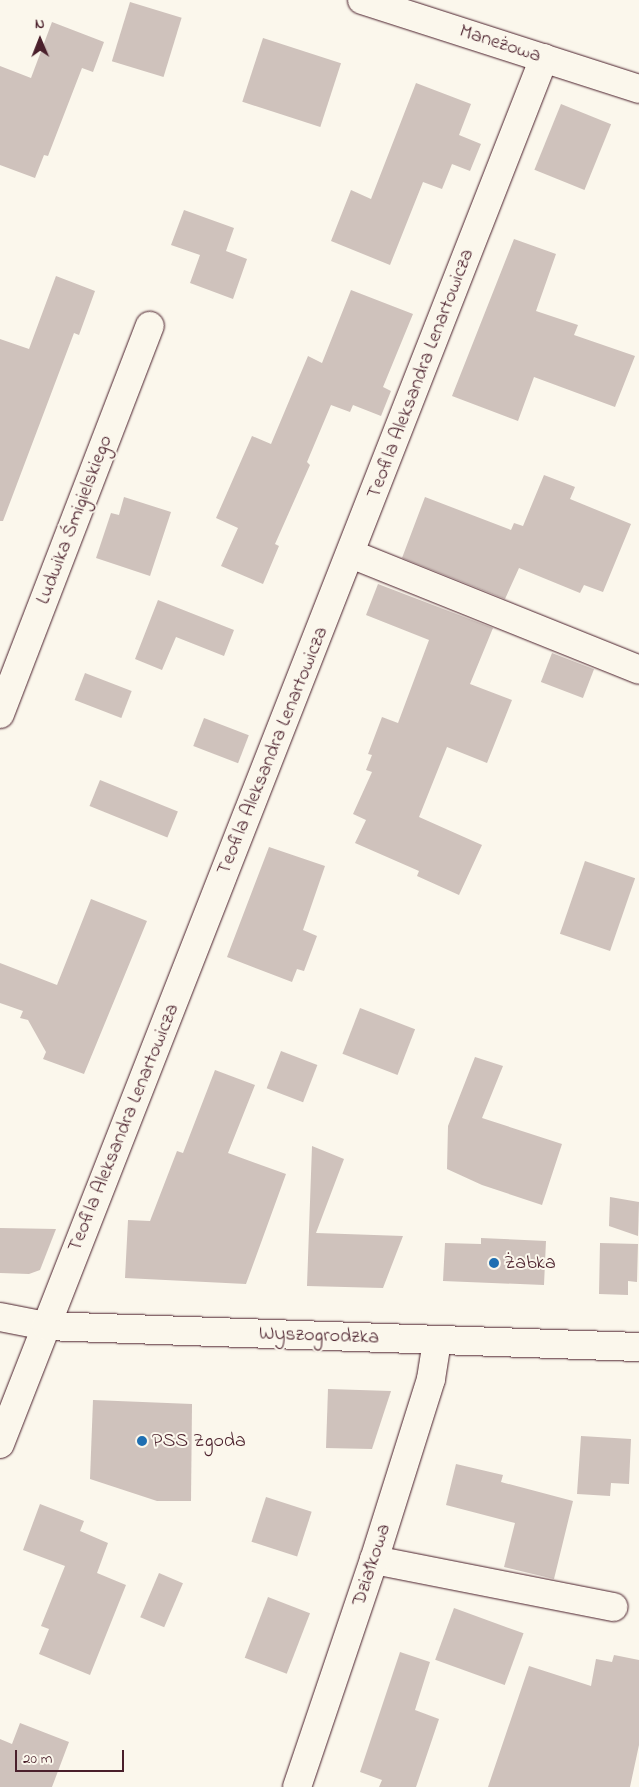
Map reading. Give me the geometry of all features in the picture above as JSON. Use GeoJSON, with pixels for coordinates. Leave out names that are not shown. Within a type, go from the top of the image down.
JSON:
{"type":"FeatureCollection","features":[{"type":"Feature","properties":{"kind":"street","name":"Maneżowa"},"geometry":{"type":"LineString","coordinates":[[362,0],[639,89]]}},
{"type":"Feature","properties":{"kind":"street","name":"Teofila Aleksandra Lenartowicza"},"geometry":{"type":"LineString","coordinates":[[0,1444],[351,554],[544,58]]}},
{"type":"Feature","properties":{"kind":"street","name":"Ludwika Śmigielskiego"},"geometry":{"type":"LineString","coordinates":[[0,714],[150,326]]}},
{"type":"Feature","properties":{"kind":"street"},"geometry":{"type":"LineString","coordinates":[[351,554],[639,670]]}},
{"type":"Feature","properties":{"kind":"street","name":"Wyszogrodzka"},"geometry":{"type":"LineString","coordinates":[[0,1317],[46,1326],[639,1347]]}},
{"type":"Feature","properties":{"kind":"street","name":"Działkowa"},"geometry":{"type":"LineString","coordinates":[[297,1787],[374,1560],[431,1379],[437,1341]]}},
{"type":"Feature","properties":{"kind":"street"},"geometry":{"type":"LineString","coordinates":[[374,1560],[613,1607]]}},
{"type":"Feature","properties":{"kind":"building"},"geometry":{"type":"Polygon","coordinates":[[[130,2],[182,18],[164,77],[112,61],[130,2]]]}},
{"type":"Feature","properties":{"kind":"building"},"geometry":{"type":"Polygon","coordinates":[[[52,22],[104,42],[93,72],[82,68],[48,156],[44,155],[35,178],[0,165],[0,66],[31,78],[52,22]]]}},
{"type":"Feature","properties":{"kind":"building"},"geometry":{"type":"Polygon","coordinates":[[[263,38],[341,63],[320,127],[242,102],[263,38]]]}},
{"type":"Feature","properties":{"kind":"building"},"geometry":{"type":"Polygon","coordinates":[[[416,83],[471,104],[459,135],[481,144],[470,171],[452,164],[442,189],[423,182],[390,265],[331,241],[351,190],[371,199],[416,83]]]}},
{"type":"Feature","properties":{"kind":"building"},"geometry":{"type":"Polygon","coordinates":[[[561,104],[611,124],[584,190],[534,170],[561,104]]]}},
{"type":"Feature","properties":{"kind":"building"},"geometry":{"type":"Polygon","coordinates":[[[184,210],[234,228],[226,251],[247,259],[233,299],[190,283],[200,255],[171,245],[184,210]]]}},
{"type":"Feature","properties":{"kind":"building"},"geometry":{"type":"Polygon","coordinates":[[[514,239],[556,254],[536,311],[578,325],[574,335],[635,356],[615,407],[534,377],[518,421],[452,396],[514,239]]]}},
{"type":"Feature","properties":{"kind":"building"},"geometry":{"type":"Polygon","coordinates":[[[56,276],[95,291],[79,335],[74,333],[3,521],[0,521],[0,339],[29,349],[56,276]]]}},
{"type":"Feature","properties":{"kind":"building"},"geometry":{"type":"Polygon","coordinates":[[[351,290],[413,314],[383,387],[391,391],[381,416],[353,405],[350,412],[331,405],[307,462],[310,465],[275,544],[279,546],[263,584],[221,566],[238,528],[216,518],[252,436],[271,444],[308,356],[322,363],[351,290]]]}},
{"type":"Feature","properties":{"kind":"building"},"geometry":{"type":"Polygon","coordinates":[[[544,475],[575,487],[570,499],[631,524],[603,592],[584,585],[580,593],[519,568],[505,599],[402,558],[425,497],[511,530],[514,523],[523,526],[544,475]]]}},
{"type":"Feature","properties":{"kind":"building"},"geometry":{"type":"Polygon","coordinates":[[[124,497],[171,512],[150,576],[96,558],[111,513],[119,515],[124,497]]]}},
{"type":"Feature","properties":{"kind":"building"},"geometry":{"type":"Polygon","coordinates":[[[378,584],[493,628],[470,684],[512,700],[487,763],[447,747],[419,817],[482,845],[459,895],[417,876],[419,871],[355,843],[366,820],[353,814],[372,772],[366,770],[372,755],[368,754],[382,717],[398,723],[429,640],[366,615],[378,584]]]}},
{"type":"Feature","properties":{"kind":"building"},"geometry":{"type":"Polygon","coordinates":[[[158,600],[234,630],[224,656],[176,637],[162,670],[135,659],[158,600]]]}},
{"type":"Feature","properties":{"kind":"building"},"geometry":{"type":"Polygon","coordinates":[[[552,653],[594,669],[583,698],[541,682],[552,653]]]}},
{"type":"Feature","properties":{"kind":"building"},"geometry":{"type":"Polygon","coordinates":[[[85,673],[132,691],[121,718],[75,700],[85,673]]]}},
{"type":"Feature","properties":{"kind":"building"},"geometry":{"type":"Polygon","coordinates":[[[204,718],[249,735],[238,763],[193,746],[204,718]]]}},
{"type":"Feature","properties":{"kind":"building"},"geometry":{"type":"Polygon","coordinates":[[[100,780],[178,811],[167,837],[90,806],[100,780]]]}},
{"type":"Feature","properties":{"kind":"building"},"geometry":{"type":"Polygon","coordinates":[[[269,847],[325,866],[303,930],[317,936],[304,971],[297,969],[292,982],[227,957],[269,847]]]}},
{"type":"Feature","properties":{"kind":"building"},"geometry":{"type":"Polygon","coordinates":[[[585,861],[635,878],[610,951],[560,934],[585,861]]]}},
{"type":"Feature","properties":{"kind":"building"},"geometry":{"type":"Polygon","coordinates":[[[91,899],[147,921],[84,1074],[43,1059],[46,1052],[28,1020],[20,1018],[23,1011],[0,1003],[0,963],[57,985],[91,899]]]}},
{"type":"Feature","properties":{"kind":"building"},"geometry":{"type":"Polygon","coordinates":[[[360,1008],[415,1029],[398,1075],[342,1054],[360,1008]]]}},
{"type":"Feature","properties":{"kind":"building"},"geometry":{"type":"Polygon","coordinates":[[[281,1051],[317,1065],[303,1102],[267,1088],[281,1051]]]}},
{"type":"Feature","properties":{"kind":"building"},"geometry":{"type":"Polygon","coordinates":[[[475,1057],[503,1066],[482,1118],[562,1144],[542,1205],[482,1185],[447,1169],[448,1126],[475,1057]]]}},
{"type":"Feature","properties":{"kind":"building"},"geometry":{"type":"Polygon","coordinates":[[[215,1070],[255,1085],[228,1153],[286,1174],[246,1284],[125,1278],[128,1220],[150,1221],[177,1151],[183,1153],[215,1070]]]}},
{"type":"Feature","properties":{"kind":"building"},"geometry":{"type":"Polygon","coordinates":[[[312,1146],[344,1159],[316,1233],[403,1236],[383,1288],[307,1286],[312,1146]]]}},
{"type":"Feature","properties":{"kind":"building"},"geometry":{"type":"Polygon","coordinates":[[[610,1197],[639,1202],[638,1236],[609,1226],[610,1197]]]}},
{"type":"Feature","properties":{"kind":"building"},"geometry":{"type":"Polygon","coordinates":[[[0,1228],[56,1229],[40,1270],[29,1274],[0,1273],[0,1228]]]}},
{"type":"Feature","properties":{"kind":"building","name":"Żabka"},"geometry":{"type":"Polygon","coordinates":[[[481,1238],[546,1241],[544,1285],[443,1281],[445,1243],[481,1244],[481,1238]]]}},
{"type":"Feature","properties":{"kind":"building"},"geometry":{"type":"Polygon","coordinates":[[[600,1243],[638,1244],[637,1282],[628,1281],[628,1295],[599,1294],[600,1243]]]}},
{"type":"Feature","properties":{"kind":"building"},"geometry":{"type":"Polygon","coordinates":[[[328,1389],[391,1391],[372,1449],[326,1448],[328,1389]]]}},
{"type":"Feature","properties":{"kind":"building","name":"PSS Zgoda"},"geometry":{"type":"Polygon","coordinates":[[[93,1400],[192,1404],[191,1501],[157,1501],[90,1479],[93,1400]]]}},
{"type":"Feature","properties":{"kind":"building"},"geometry":{"type":"Polygon","coordinates":[[[581,1436],[631,1439],[629,1484],[611,1483],[610,1496],[577,1494],[581,1436]]]}},
{"type":"Feature","properties":{"kind":"building"},"geometry":{"type":"Polygon","coordinates":[[[456,1464],[503,1475],[501,1482],[573,1501],[554,1579],[504,1567],[515,1523],[446,1505],[456,1464]]]}},
{"type":"Feature","properties":{"kind":"building"},"geometry":{"type":"Polygon","coordinates":[[[266,1497],[312,1512],[297,1557],[251,1542],[266,1497]]]}},
{"type":"Feature","properties":{"kind":"building"},"geometry":{"type":"Polygon","coordinates":[[[40,1504],[84,1521],[80,1531],[108,1543],[97,1573],[126,1585],[90,1675],[39,1654],[49,1629],[41,1626],[65,1566],[23,1550],[40,1504]]]}},
{"type":"Feature","properties":{"kind":"building"},"geometry":{"type":"Polygon","coordinates":[[[159,1573],[183,1583],[164,1627],[140,1617],[159,1573]]]}},
{"type":"Feature","properties":{"kind":"building"},"geometry":{"type":"Polygon","coordinates":[[[268,1597],[310,1613],[287,1674],[245,1658],[268,1597]]]}},
{"type":"Feature","properties":{"kind":"building"},"geometry":{"type":"Polygon","coordinates":[[[454,1608],[524,1633],[505,1685],[435,1660],[454,1608]]]}},
{"type":"Feature","properties":{"kind":"building"},"geometry":{"type":"Polygon","coordinates":[[[400,1652],[430,1662],[415,1710],[439,1719],[416,1787],[379,1787],[382,1780],[360,1772],[400,1652]]]}},
{"type":"Feature","properties":{"kind":"building"},"geometry":{"type":"Polygon","coordinates":[[[614,1655],[639,1660],[639,1745],[630,1787],[488,1787],[529,1666],[591,1686],[596,1659],[612,1662],[614,1655]]]}},
{"type":"Feature","properties":{"kind":"building"},"geometry":{"type":"Polygon","coordinates":[[[20,1723],[69,1742],[52,1787],[0,1787],[0,1739],[12,1744],[20,1723]]]}},
{"type":"Feature","properties":{"kind":"place","name":"Żabka"},"geometry":{"type":"Point","coordinates":[494,1263]}},
{"type":"Feature","properties":{"kind":"place","name":"PSS Zgoda"},"geometry":{"type":"Point","coordinates":[142,1441]}}]}
